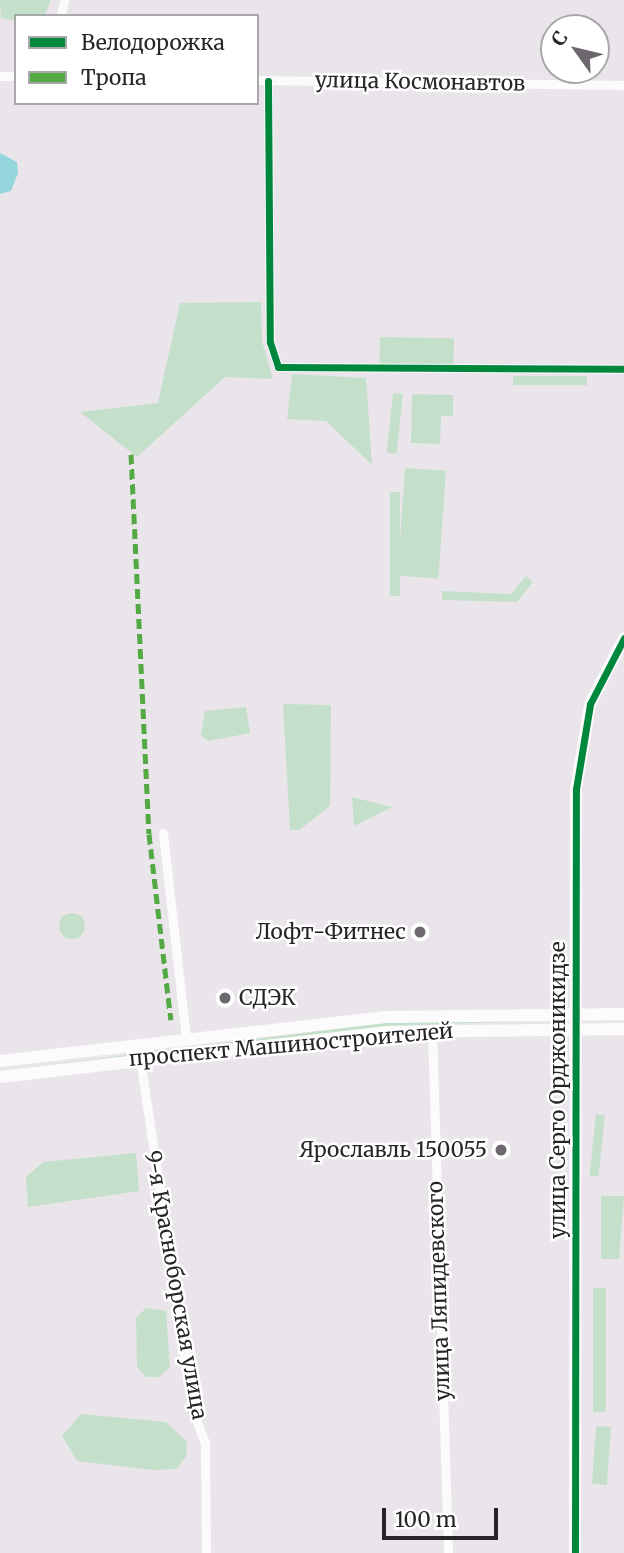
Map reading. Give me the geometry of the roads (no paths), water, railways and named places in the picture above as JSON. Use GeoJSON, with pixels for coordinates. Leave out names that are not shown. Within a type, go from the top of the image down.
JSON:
{"type":"FeatureCollection","features":[{"type":"Feature","properties":{"kind":"main road","name":"улица Серго Орджоникидзе"},"geometry":{"type":"LineString","coordinates":[[575,1553],[578,772],[592,697],[624,638]]}},
{"type":"Feature","properties":{"kind":"main road","name":"проспект Машиностроителей"},"geometry":{"type":"LineString","coordinates":[[0,1062],[186,1038],[409,1015],[624,1014]]}},
{"type":"Feature","properties":{"kind":"main road","name":"проспект Машиностроителей"},"geometry":{"type":"LineString","coordinates":[[0,1077],[140,1059],[432,1029],[624,1029]]}},
{"type":"Feature","properties":{"kind":"street","name":"улица Космонавтов"},"geometry":{"type":"LineString","coordinates":[[259,80],[624,85]]}},
{"type":"Feature","properties":{"kind":"street"},"geometry":{"type":"LineString","coordinates":[[268,80],[270,342],[278,367],[624,369]]}},
{"type":"Feature","properties":{"kind":"street"},"geometry":{"type":"LineString","coordinates":[[163,833],[186,1038]]}},
{"type":"Feature","properties":{"kind":"street","name":"улица Ляпидевского"},"geometry":{"type":"LineString","coordinates":[[432,1029],[448,1553]]}},
{"type":"Feature","properties":{"kind":"street","name":"9-я Красноборская улица"},"geometry":{"type":"LineString","coordinates":[[140,1059],[194,1414],[205,1441],[206,1553]]}},
{"type":"Feature","properties":{"kind":"water"},"geometry":{"type":"Polygon","coordinates":[[[0,153],[17,162],[18,173],[11,191],[0,194],[0,153]]]}},
{"type":"Feature","properties":{"kind":"place","name":"Лофт-Фитнес"},"geometry":{"type":"Point","coordinates":[420,932]}},
{"type":"Feature","properties":{"kind":"place","name":"СДЭК"},"geometry":{"type":"Point","coordinates":[225,998]}},
{"type":"Feature","properties":{"kind":"place","name":"Ярославль 150055"},"geometry":{"type":"Point","coordinates":[501,1150]}}]}
